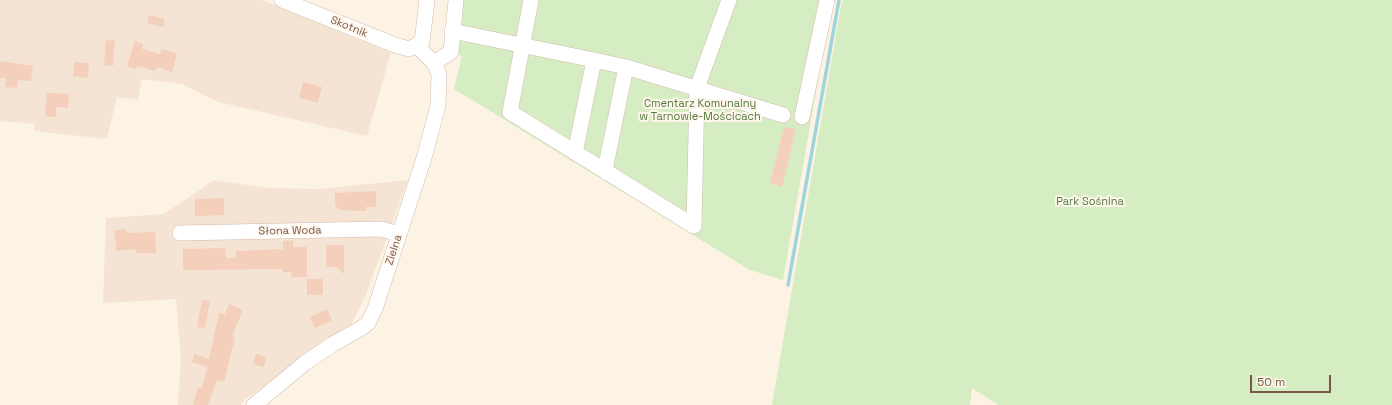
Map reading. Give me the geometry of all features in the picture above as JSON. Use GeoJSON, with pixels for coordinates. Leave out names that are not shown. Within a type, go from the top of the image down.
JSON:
{"type":"FeatureCollection","features":[{"type":"Feature","properties":{"kind":"street","name":"Skotnik"},"geometry":{"type":"LineString","coordinates":[[282,0],[395,45],[409,49],[417,46]]}},
{"type":"Feature","properties":{"kind":"street"},"geometry":{"type":"LineString","coordinates":[[427,0],[422,42],[417,46],[434,63],[451,52],[456,0]]}},
{"type":"Feature","properties":{"kind":"street"},"geometry":{"type":"LineString","coordinates":[[531,0],[510,112],[694,226],[697,88],[729,0]]}},
{"type":"Feature","properties":{"kind":"street"},"geometry":{"type":"LineString","coordinates":[[802,117],[827,0]]}},
{"type":"Feature","properties":{"kind":"street"},"geometry":{"type":"LineString","coordinates":[[452,31],[626,67],[783,115]]}},
{"type":"Feature","properties":{"kind":"street"},"geometry":{"type":"LineString","coordinates":[[576,153],[594,60]]}},
{"type":"Feature","properties":{"kind":"street","name":"Zielna"},"geometry":{"type":"LineString","coordinates":[[254,405],[305,363],[368,323],[375,309],[424,158],[438,106],[438,74],[434,63]]}},
{"type":"Feature","properties":{"kind":"street"},"geometry":{"type":"LineString","coordinates":[[607,173],[606,165],[626,67]]}},
{"type":"Feature","properties":{"kind":"street","name":"Słona Woda"},"geometry":{"type":"LineString","coordinates":[[180,233],[381,229],[399,234]]}},
{"type":"Feature","properties":{"kind":"shaded area"},"geometry":{"type":"Polygon","coordinates":[[[0,0],[262,0],[391,53],[367,136],[218,102],[182,84],[142,79],[138,100],[117,97],[107,139],[34,131],[35,124],[0,121],[0,0]]]}},
{"type":"Feature","properties":{"kind":"shaded area"},"geometry":{"type":"Polygon","coordinates":[[[214,180],[268,188],[320,189],[408,180],[365,297],[351,325],[244,400],[241,405],[178,405],[181,359],[176,299],[103,303],[106,218],[164,214],[214,180]]]}},
{"type":"Feature","properties":{"kind":"green space","name":"Cmentarz Komunalny w Tarnowie-Mościcach"},"geometry":{"type":"Polygon","coordinates":[[[451,0],[832,0],[783,280],[750,270],[454,89],[462,56],[451,52],[451,0]]]}},
{"type":"Feature","properties":{"kind":"green space","name":"Park Sośnina"},"geometry":{"type":"Polygon","coordinates":[[[842,0],[1392,0],[1392,405],[998,405],[972,388],[970,405],[772,405],[842,0]]]}},
{"type":"Feature","properties":{"kind":"building"},"geometry":{"type":"Polygon","coordinates":[[[149,15],[165,19],[163,27],[147,23],[149,15]]]}},
{"type":"Feature","properties":{"kind":"building"},"geometry":{"type":"Polygon","coordinates":[[[106,40],[115,41],[113,66],[104,65],[106,40]]]}},
{"type":"Feature","properties":{"kind":"building"},"geometry":{"type":"Polygon","coordinates":[[[135,41],[143,44],[142,49],[160,54],[162,49],[177,53],[172,72],[157,67],[156,71],[137,66],[136,69],[127,66],[135,41]]]}},
{"type":"Feature","properties":{"kind":"building"},"geometry":{"type":"Polygon","coordinates":[[[0,61],[33,66],[31,81],[18,80],[17,88],[5,87],[6,78],[0,78],[0,61]]]}},
{"type":"Feature","properties":{"kind":"building"},"geometry":{"type":"Polygon","coordinates":[[[74,62],[89,63],[88,78],[73,76],[74,62]]]}},
{"type":"Feature","properties":{"kind":"building"},"geometry":{"type":"Polygon","coordinates":[[[303,82],[322,87],[318,103],[299,98],[303,82]]]}},
{"type":"Feature","properties":{"kind":"building"},"geometry":{"type":"Polygon","coordinates":[[[47,93],[69,94],[68,108],[56,107],[56,117],[45,116],[47,93]]]}},
{"type":"Feature","properties":{"kind":"building"},"geometry":{"type":"Polygon","coordinates":[[[784,127],[796,129],[782,187],[770,183],[784,127]]]}},
{"type":"Feature","properties":{"kind":"building"},"geometry":{"type":"Polygon","coordinates":[[[376,191],[376,207],[366,207],[366,211],[340,210],[335,205],[335,193],[376,191]]]}},
{"type":"Feature","properties":{"kind":"building"},"geometry":{"type":"Polygon","coordinates":[[[224,198],[224,215],[195,216],[195,199],[224,198]]]}},
{"type":"Feature","properties":{"kind":"building"},"geometry":{"type":"Polygon","coordinates":[[[126,229],[127,233],[155,232],[156,253],[136,253],[136,249],[117,251],[114,231],[126,229]]]}},
{"type":"Feature","properties":{"kind":"building"},"geometry":{"type":"Polygon","coordinates":[[[293,240],[293,247],[307,247],[307,277],[292,277],[291,272],[283,272],[283,269],[183,270],[183,249],[225,248],[226,258],[235,258],[236,251],[283,249],[283,241],[293,240]]]}},
{"type":"Feature","properties":{"kind":"building"},"geometry":{"type":"Polygon","coordinates":[[[326,245],[344,245],[344,274],[337,267],[326,267],[326,245]]]}},
{"type":"Feature","properties":{"kind":"building"},"geometry":{"type":"Polygon","coordinates":[[[307,279],[323,279],[323,295],[307,295],[307,279]]]}},
{"type":"Feature","properties":{"kind":"building"},"geometry":{"type":"Polygon","coordinates":[[[202,300],[210,301],[205,328],[197,327],[202,300]]]}},
{"type":"Feature","properties":{"kind":"building"},"geometry":{"type":"Polygon","coordinates":[[[229,304],[243,310],[232,336],[235,337],[224,382],[217,380],[208,405],[193,405],[198,387],[202,388],[207,367],[192,362],[194,354],[209,359],[219,313],[225,314],[229,304]]]}},
{"type":"Feature","properties":{"kind":"building"},"geometry":{"type":"Polygon","coordinates":[[[327,309],[332,320],[315,328],[310,317],[327,309]]]}},
{"type":"Feature","properties":{"kind":"building"},"geometry":{"type":"Polygon","coordinates":[[[256,354],[266,357],[264,367],[253,364],[256,354]]]}},
{"type":"Feature","properties":{"kind":"waterway"},"geometry":{"type":"LineString","coordinates":[[788,285],[839,0]]}}]}
